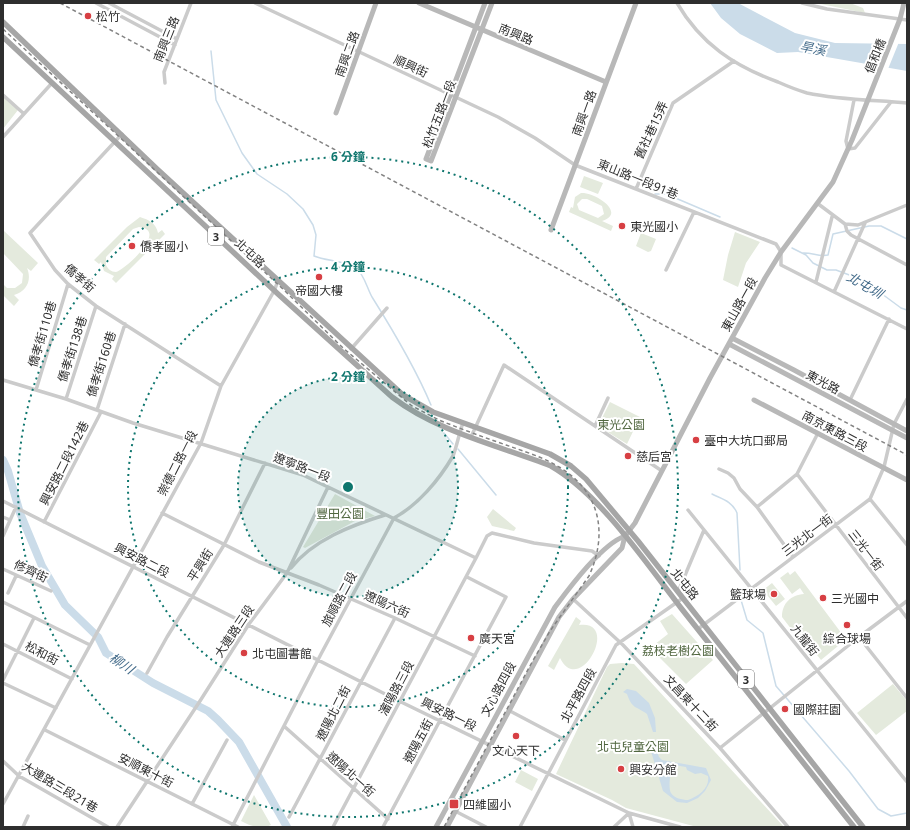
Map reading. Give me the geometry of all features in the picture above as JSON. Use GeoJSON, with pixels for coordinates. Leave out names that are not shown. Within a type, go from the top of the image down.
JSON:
{"type":"FeatureCollection","features":[{"type":"Feature","properties":{"kind":"main road","name":"北屯路"},"geometry":{"type":"LineString","coordinates":[[3,22],[278,281],[403,395],[433,412],[542,451],[571,466],[590,483],[630,531],[863,827]]}},
{"type":"Feature","properties":{"kind":"main road","name":"北屯路"},"geometry":{"type":"LineString","coordinates":[[3,37],[274,291],[392,397],[413,412],[437,424],[551,466],[561,472],[584,491],[625,536],[854,827]]}},
{"type":"Feature","properties":{"kind":"street"},"geometry":{"type":"LineString","coordinates":[[96,3],[175,45]]}},
{"type":"Feature","properties":{"kind":"street"},"geometry":{"type":"LineString","coordinates":[[109,3],[177,39]]}},
{"type":"Feature","properties":{"kind":"street","name":"南興三路"},"geometry":{"type":"LineString","coordinates":[[165,83],[164,72],[191,3]]}},
{"type":"Feature","properties":{"kind":"street","name":"順興街"},"geometry":{"type":"LineString","coordinates":[[255,3],[517,127],[575,165]]}},
{"type":"Feature","properties":{"kind":"street","name":"南興二路"},"geometry":{"type":"LineString","coordinates":[[336,112],[376,3]]}},
{"type":"Feature","properties":{"kind":"street","name":"南興路"},"geometry":{"type":"LineString","coordinates":[[419,3],[606,82]]}},
{"type":"Feature","properties":{"kind":"street","name":"松竹五路一段"},"geometry":{"type":"LineString","coordinates":[[485,3],[476,28],[453,97],[431,161],[426,159],[453,97],[492,3]]}},
{"type":"Feature","properties":{"kind":"street","name":"南興一路"},"geometry":{"type":"LineString","coordinates":[[551,230],[636,3]]}},
{"type":"Feature","properties":{"kind":"street"},"geometry":{"type":"LineString","coordinates":[[677,3],[701,35],[749,71],[800,91],[854,100],[907,103]]}},
{"type":"Feature","properties":{"kind":"street"},"geometry":{"type":"LineString","coordinates":[[802,3],[827,10],[907,20]]}},
{"type":"Feature","properties":{"kind":"street"},"geometry":{"type":"LineString","coordinates":[[900,19],[904,3]]}},
{"type":"Feature","properties":{"kind":"street","name":"倡和橋"},"geometry":{"type":"LineString","coordinates":[[871,92],[900,19]]}},
{"type":"Feature","properties":{"kind":"street","name":"舊社巷15弄"},"geometry":{"type":"LineString","coordinates":[[636,189],[673,103],[734,61]]}},
{"type":"Feature","properties":{"kind":"street"},"geometry":{"type":"LineString","coordinates":[[3,137],[23,113],[52,83]]}},
{"type":"Feature","properties":{"kind":"street","name":"東山路一段"},"geometry":{"type":"LineString","coordinates":[[630,531],[732,338],[781,252],[832,182],[848,149],[871,92]]}},
{"type":"Feature","properties":{"kind":"street"},"geometry":{"type":"LineString","coordinates":[[3,95],[23,113]]}},
{"type":"Feature","properties":{"kind":"street"},"geometry":{"type":"LineString","coordinates":[[854,100],[846,141],[848,149],[855,148],[890,102]]}},
{"type":"Feature","properties":{"kind":"street","name":"僑孝街"},"geometry":{"type":"LineString","coordinates":[[122,134],[30,234],[55,270],[68,284],[96,306],[221,386]]}},
{"type":"Feature","properties":{"kind":"street","name":"東山路一段91巷"},"geometry":{"type":"LineString","coordinates":[[575,165],[776,244],[781,252]]}},
{"type":"Feature","properties":{"kind":"street"},"geometry":{"type":"LineString","coordinates":[[817,203],[832,217],[845,224],[858,225],[907,205]]}},
{"type":"Feature","properties":{"kind":"street"},"geometry":{"type":"LineString","coordinates":[[666,270],[694,212]]}},
{"type":"Feature","properties":{"kind":"street"},"geometry":{"type":"LineString","coordinates":[[816,282],[832,217]]}},
{"type":"Feature","properties":{"kind":"street"},"geometry":{"type":"LineString","coordinates":[[834,292],[865,223]]}},
{"type":"Feature","properties":{"kind":"street"},"geometry":{"type":"LineString","coordinates":[[845,224],[847,231],[859,239],[907,265]]}},
{"type":"Feature","properties":{"kind":"street"},"geometry":{"type":"LineString","coordinates":[[781,252],[781,265],[907,329]]}},
{"type":"Feature","properties":{"kind":"street","name":"崇德二路一段"},"geometry":{"type":"LineString","coordinates":[[91,643],[201,443],[221,386],[274,291],[278,281]]}},
{"type":"Feature","properties":{"kind":"street","name":"僑孝街110巷"},"geometry":{"type":"LineString","coordinates":[[36,390],[68,284]]}},
{"type":"Feature","properties":{"kind":"street","name":"僑孝街138巷"},"geometry":{"type":"LineString","coordinates":[[66,399],[96,306]]}},
{"type":"Feature","properties":{"kind":"street"},"geometry":{"type":"LineString","coordinates":[[351,349],[386,309]]}},
{"type":"Feature","properties":{"kind":"street"},"geometry":{"type":"LineString","coordinates":[[850,400],[889,319]]}},
{"type":"Feature","properties":{"kind":"street","name":"僑孝街160巷"},"geometry":{"type":"LineString","coordinates":[[99,411],[125,324]]}},
{"type":"Feature","properties":{"kind":"street","name":"東光路"},"geometry":{"type":"LineString","coordinates":[[732,338],[850,400],[893,427],[907,438]]}},
{"type":"Feature","properties":{"kind":"street","name":"東光路"},"geometry":{"type":"LineString","coordinates":[[729,344],[893,427],[907,431]]}},
{"type":"Feature","properties":{"kind":"street"},"geometry":{"type":"LineString","coordinates":[[470,437],[504,365],[662,471]]}},
{"type":"Feature","properties":{"kind":"street","name":"遼寧路一段"},"geometry":{"type":"LineString","coordinates":[[3,380],[303,475],[476,558]]}},
{"type":"Feature","properties":{"kind":"street"},"geometry":{"type":"LineString","coordinates":[[595,426],[608,398]]}},
{"type":"Feature","properties":{"kind":"street","name":"三光北一街"},"geometry":{"type":"LineString","coordinates":[[698,629],[870,499],[884,468],[893,427],[907,399]]}},
{"type":"Feature","properties":{"kind":"street","name":"南京東路三段"},"geometry":{"type":"LineString","coordinates":[[754,400],[907,480]]}},
{"type":"Feature","properties":{"kind":"street","name":"興安路二段142巷"},"geometry":{"type":"LineString","coordinates":[[44,522],[99,411]]}},
{"type":"Feature","properties":{"kind":"street"},"geometry":{"type":"LineString","coordinates":[[460,432],[463,423]]}},
{"type":"Feature","properties":{"kind":"street","name":"旅順路二段"},"geometry":{"type":"LineString","coordinates":[[233,826],[285,727],[318,659],[394,518],[406,512],[420,499],[450,460],[460,432]]}},
{"type":"Feature","properties":{"kind":"street"},"geometry":{"type":"LineString","coordinates":[[756,507],[797,474],[819,433]]}},
{"type":"Feature","properties":{"kind":"street","name":"平興街"},"geometry":{"type":"LineString","coordinates":[[147,673],[224,544],[265,464]]}},
{"type":"Feature","properties":{"kind":"street"},"geometry":{"type":"LineString","coordinates":[[719,469],[728,473],[734,478],[740,489],[756,507],[793,557]]}},
{"type":"Feature","properties":{"kind":"street","name":"三光一街"},"geometry":{"type":"LineString","coordinates":[[797,474],[835,526],[907,618]]}},
{"type":"Feature","properties":{"kind":"street","name":"大連路三段"},"geometry":{"type":"LineString","coordinates":[[287,573],[328,487]]}},
{"type":"Feature","properties":{"kind":"street"},"geometry":{"type":"LineString","coordinates":[[870,499],[907,545]]}},
{"type":"Feature","properties":{"kind":"street"},"geometry":{"type":"LineString","coordinates":[[3,501],[18,508],[10,520],[3,536]]}},
{"type":"Feature","properties":{"kind":"street","name":"興安路二段"},"geometry":{"type":"LineString","coordinates":[[18,508],[192,597],[249,624]]}},
{"type":"Feature","properties":{"kind":"street","name":"九龍街"},"geometry":{"type":"LineString","coordinates":[[688,510],[907,782]]}},
{"type":"Feature","properties":{"kind":"street","name":"遼陽六街"},"geometry":{"type":"LineString","coordinates":[[162,513],[259,562],[395,618],[475,656]]}},
{"type":"Feature","properties":{"kind":"street","name":"大連路三段"},"geometry":{"type":"LineString","coordinates":[[147,781],[194,711],[249,624],[302,555],[356,524],[385,515]]}},
{"type":"Feature","properties":{"kind":"street"},"geometry":{"type":"LineString","coordinates":[[3,517],[10,520]]}},
{"type":"Feature","properties":{"kind":"street"},"geometry":{"type":"LineString","coordinates":[[678,592],[704,530]]}},
{"type":"Feature","properties":{"kind":"street","name":"文心路四段"},"geometry":{"type":"LineString","coordinates":[[436,827],[546,619],[570,587],[599,556],[615,540],[625,536],[630,531]]}},
{"type":"Feature","properties":{"kind":"street"},"geometry":{"type":"LineString","coordinates":[[476,558],[487,536],[492,533],[534,543],[592,551],[599,556]]}},
{"type":"Feature","properties":{"kind":"street","name":"文心路四段"},"geometry":{"type":"LineString","coordinates":[[447,827],[510,711],[555,623],[572,599],[622,548],[625,536]]}},
{"type":"Feature","properties":{"kind":"street","name":"瀋陽路三段"},"geometry":{"type":"LineString","coordinates":[[333,827],[476,558]]}},
{"type":"Feature","properties":{"kind":"street","name":"修齊街"},"geometry":{"type":"LineString","coordinates":[[3,569],[51,591]]}},
{"type":"Feature","properties":{"kind":"street"},"geometry":{"type":"LineString","coordinates":[[8,594],[16,576]]}},
{"type":"Feature","properties":{"kind":"street","name":"遼陽五街"},"geometry":{"type":"LineString","coordinates":[[384,827],[506,597],[466,577]]}},
{"type":"Feature","properties":{"kind":"street","name":"北平路四段"},"geometry":{"type":"LineString","coordinates":[[520,827],[565,740],[619,642],[683,598]]}},
{"type":"Feature","properties":{"kind":"street","name":"文昌東十二街"},"geometry":{"type":"LineString","coordinates":[[572,599],[619,642],[720,748],[788,827]]}},
{"type":"Feature","properties":{"kind":"street"},"geometry":{"type":"LineString","coordinates":[[720,748],[859,637],[907,601]]}},
{"type":"Feature","properties":{"kind":"street"},"geometry":{"type":"LineString","coordinates":[[3,602],[34,618],[91,643],[45,730],[3,804]]}},
{"type":"Feature","properties":{"kind":"street"},"geometry":{"type":"LineString","coordinates":[[34,618],[3,681],[56,708]]}},
{"type":"Feature","properties":{"kind":"street","name":"遼陽北二街"},"geometry":{"type":"LineString","coordinates":[[289,817],[395,618]]}},
{"type":"Feature","properties":{"kind":"street","name":"興安路一段"},"geometry":{"type":"LineString","coordinates":[[249,624],[400,701],[548,772],[628,814],[680,827]]}},
{"type":"Feature","properties":{"kind":"street"},"geometry":{"type":"LineString","coordinates":[[859,637],[907,698]]}},
{"type":"Feature","properties":{"kind":"street","name":"松和街"},"geometry":{"type":"LineString","coordinates":[[3,644],[72,679]]}},
{"type":"Feature","properties":{"kind":"street"},"geometry":{"type":"LineString","coordinates":[[510,711],[565,740]]}},
{"type":"Feature","properties":{"kind":"street","name":"遼陽北一街"},"geometry":{"type":"LineString","coordinates":[[285,727],[388,819]]}},
{"type":"Feature","properties":{"kind":"street","name":"安順東十街"},"geometry":{"type":"LineString","coordinates":[[45,730],[233,826],[238,827]]}},
{"type":"Feature","properties":{"kind":"street"},"geometry":{"type":"LineString","coordinates":[[192,804],[227,740]]}},
{"type":"Feature","properties":{"kind":"street","name":"大連路三段21巷"},"geometry":{"type":"LineString","coordinates":[[3,761],[19,776],[108,827]]}},
{"type":"Feature","properties":{"kind":"street"},"geometry":{"type":"LineString","coordinates":[[117,827],[147,781]]}},
{"type":"Feature","properties":{"kind":"street"},"geometry":{"type":"LineString","coordinates":[[455,811],[486,827]]}},
{"type":"Feature","properties":{"kind":"street"},"geometry":{"type":"LineString","coordinates":[[614,827],[628,814],[633,827]]}},
{"type":"Feature","properties":{"kind":"street"},"geometry":{"type":"LineString","coordinates":[[23,827],[28,816]]}},
{"type":"Feature","properties":{"kind":"green space"},"geometry":{"type":"Polygon","coordinates":[[[816,3],[850,3],[863,8],[865,13],[816,3]]]}},
{"type":"Feature","properties":{"kind":"green space"},"geometry":{"type":"Polygon","coordinates":[[[3,96],[18,110],[3,129],[3,96]]]}},
{"type":"Feature","properties":{"kind":"green space"},"geometry":{"type":"Polygon","coordinates":[[[584,176],[603,183],[598,194],[580,187],[584,176]]]}},
{"type":"Feature","properties":{"kind":"green space"},"geometry":{"type":"Polygon","coordinates":[[[581,193],[587,194],[600,199],[606,204],[610,208],[611,213],[609,217],[602,221],[613,226],[611,231],[569,212],[571,207],[573,208],[575,197],[581,193]],[[582,199],[577,204],[579,210],[598,218],[604,214],[602,206],[587,199],[582,199]]]}},
{"type":"Feature","properties":{"kind":"green space"},"geometry":{"type":"Polygon","coordinates":[[[140,217],[152,222],[158,233],[162,230],[165,234],[116,283],[112,279],[114,276],[104,271],[101,262],[99,264],[94,260],[127,227],[140,217]],[[139,227],[133,229],[106,257],[106,265],[109,269],[116,272],[135,258],[147,242],[149,235],[147,230],[139,227]]]}},
{"type":"Feature","properties":{"kind":"green space"},"geometry":{"type":"Polygon","coordinates":[[[3,230],[38,263],[31,271],[27,268],[29,281],[22,291],[14,295],[19,300],[14,306],[3,295],[3,284],[7,288],[15,288],[22,283],[23,274],[3,253],[3,230]]]}},
{"type":"Feature","properties":{"kind":"green space"},"geometry":{"type":"Polygon","coordinates":[[[735,232],[760,242],[746,263],[738,287],[723,280],[728,255],[735,232]]]}},
{"type":"Feature","properties":{"kind":"green space"},"geometry":{"type":"Polygon","coordinates":[[[641,233],[656,239],[651,251],[648,252],[636,246],[641,233]]]}},
{"type":"Feature","properties":{"kind":"green space","name":"東光公園"},"geometry":{"type":"Polygon","coordinates":[[[610,402],[640,417],[627,444],[598,426],[610,402]]]}},
{"type":"Feature","properties":{"kind":"green space","name":"豐田公園"},"geometry":{"type":"Polygon","coordinates":[[[335,494],[375,516],[355,521],[305,548],[303,547],[335,494]]]}},
{"type":"Feature","properties":{"kind":"green space"},"geometry":{"type":"Polygon","coordinates":[[[493,509],[516,528],[514,531],[492,526],[487,517],[493,509]]]}},
{"type":"Feature","properties":{"kind":"green space"},"geometry":{"type":"Polygon","coordinates":[[[795,571],[845,638],[840,642],[837,638],[835,642],[838,646],[821,660],[817,655],[819,653],[808,651],[782,617],[782,612],[788,601],[795,596],[804,594],[800,588],[792,594],[780,578],[788,572],[790,575],[795,571]]]}},
{"type":"Feature","properties":{"kind":"green space","name":"籃球場"},"geometry":{"type":"Polygon","coordinates":[[[772,583],[785,599],[776,606],[763,590],[772,583]]]}},
{"type":"Feature","properties":{"kind":"green space","name":"荔枝老樹公園"},"geometry":{"type":"Polygon","coordinates":[[[672,614],[713,660],[686,684],[650,648],[668,634],[660,621],[672,614]]]}},
{"type":"Feature","properties":{"kind":"green space"},"geometry":{"type":"Polygon","coordinates":[[[576,617],[581,621],[579,625],[591,626],[597,633],[597,643],[593,654],[586,664],[577,669],[568,668],[560,658],[554,670],[548,666],[576,617]]]}},
{"type":"Feature","properties":{"kind":"green space","name":"北屯兒童公園"},"geometry":{"type":"Polygon","coordinates":[[[610,664],[634,664],[784,827],[697,827],[626,808],[556,774],[607,667],[610,664]]]}},
{"type":"Feature","properties":{"kind":"green space"},"geometry":{"type":"Polygon","coordinates":[[[893,684],[907,701],[907,711],[876,735],[857,713],[893,684]]]}},
{"type":"Feature","properties":{"kind":"green space"},"geometry":{"type":"Polygon","coordinates":[[[521,770],[538,779],[532,791],[515,782],[521,770]]]}},
{"type":"Feature","properties":{"kind":"green space"},"geometry":{"type":"Polygon","coordinates":[[[254,795],[271,825],[256,827],[241,821],[254,795]]]}},
{"type":"Feature","properties":{"kind":"water","name":"旱溪"},"geometry":{"type":"Polygon","coordinates":[[[710,3],[738,3],[795,33],[835,43],[907,44],[907,71],[798,52],[777,53],[740,34],[721,18],[710,3]]]}},
{"type":"Feature","properties":{"kind":"water"},"geometry":{"type":"Polygon","coordinates":[[[627,689],[636,691],[649,703],[655,718],[656,732],[653,732],[647,714],[635,707],[627,694],[623,692],[627,689]]]}},
{"type":"Feature","properties":{"kind":"water"},"geometry":{"type":"Polygon","coordinates":[[[650,748],[656,748],[659,757],[662,760],[706,768],[711,780],[705,791],[698,798],[687,803],[677,802],[663,791],[650,748]],[[674,765],[671,775],[670,791],[674,796],[688,800],[703,791],[707,784],[708,776],[701,773],[695,774],[687,770],[686,767],[674,765]]]}},
{"type":"Feature","properties":{"kind":"pier"},"geometry":{"type":"Polygon","coordinates":[[[885,42],[899,42],[888,69],[875,66],[885,42]]]}},
{"type":"Feature","properties":{"kind":"waterway"},"geometry":{"type":"LineString","coordinates":[[211,51],[216,100],[242,153],[257,174],[287,194],[303,209],[313,225],[316,235],[314,256],[347,264],[359,271],[372,297],[411,363],[431,405]]}},
{"type":"Feature","properties":{"kind":"waterway"},"geometry":{"type":"LineString","coordinates":[[655,194],[666,194],[720,217]]}},
{"type":"Feature","properties":{"kind":"waterway","name":"北屯圳"},"geometry":{"type":"LineString","coordinates":[[802,253],[828,255],[833,234],[869,226],[881,226],[907,239]]}},
{"type":"Feature","properties":{"kind":"waterway","name":"北屯圳"},"geometry":{"type":"LineString","coordinates":[[792,248],[806,255],[813,263],[827,270],[836,270],[852,276],[874,288],[901,308],[907,310]]}},
{"type":"Feature","properties":{"kind":"waterway"},"geometry":{"type":"LineString","coordinates":[[444,433],[453,444]]}},
{"type":"Feature","properties":{"kind":"waterway"},"geometry":{"type":"LineString","coordinates":[[458,449],[496,495]]}},
{"type":"Feature","properties":{"kind":"waterway","name":"柳川"},"geometry":{"type":"LineString","coordinates":[[3,460],[8,471],[20,513],[42,566],[65,605],[98,637],[106,653],[153,683],[208,711],[218,720],[239,742],[287,827]]}},
{"type":"Feature","properties":{"kind":"waterway"},"geometry":{"type":"LineString","coordinates":[[712,494],[730,503],[737,513],[740,570]]}},
{"type":"Feature","properties":{"kind":"waterway"},"geometry":{"type":"LineString","coordinates":[[741,600],[747,620],[763,633],[776,686],[849,771],[878,809],[891,816],[907,813]]}},
{"type":"Feature","properties":{"kind":"railway"},"geometry":{"type":"LineString","coordinates":[[60,3],[907,455]]}},
{"type":"Feature","properties":{"kind":"railway"},"geometry":{"type":"LineString","coordinates":[[3,29],[284,290],[343,348],[412,406],[439,420],[533,454],[553,463],[573,477],[592,501],[597,515],[599,530],[595,560],[589,576],[550,631],[444,827]]}},
{"type":"Feature","properties":{"kind":"place","name":"松竹"},"geometry":{"type":"Point","coordinates":[88,16]}},
{"type":"Feature","properties":{"kind":"place","name":"東光國小"},"geometry":{"type":"Point","coordinates":[622,226]}},
{"type":"Feature","properties":{"kind":"place","name":"僑孝國小"},"geometry":{"type":"Point","coordinates":[132,246]}},
{"type":"Feature","properties":{"kind":"place","name":"帝國大樓"},"geometry":{"type":"Point","coordinates":[319,277]}},
{"type":"Feature","properties":{"kind":"place","name":"臺中大坑口郵局"},"geometry":{"type":"Point","coordinates":[696,440]}},
{"type":"Feature","properties":{"kind":"place","name":"慈后宮"},"geometry":{"type":"Point","coordinates":[628,456]}},
{"type":"Feature","properties":{"kind":"place","name":"籃球場"},"geometry":{"type":"Point","coordinates":[774,594]}},
{"type":"Feature","properties":{"kind":"place","name":"三光國中"},"geometry":{"type":"Point","coordinates":[823,598]}},
{"type":"Feature","properties":{"kind":"place","name":"綜合球場"},"geometry":{"type":"Point","coordinates":[847,625]}},
{"type":"Feature","properties":{"kind":"place","name":"廣天宮"},"geometry":{"type":"Point","coordinates":[471,638]}},
{"type":"Feature","properties":{"kind":"place","name":"北屯圖書館"},"geometry":{"type":"Point","coordinates":[244,653]}},
{"type":"Feature","properties":{"kind":"place","name":"國際莊園"},"geometry":{"type":"Point","coordinates":[785,709]}},
{"type":"Feature","properties":{"kind":"place","name":"文心天下"},"geometry":{"type":"Point","coordinates":[516,736]}},
{"type":"Feature","properties":{"kind":"place","name":"興安分館"},"geometry":{"type":"Point","coordinates":[621,769]}},
{"type":"Feature","properties":{"kind":"place","name":"四維國小"},"geometry":{"type":"Point","coordinates":[454,804]}}]}
